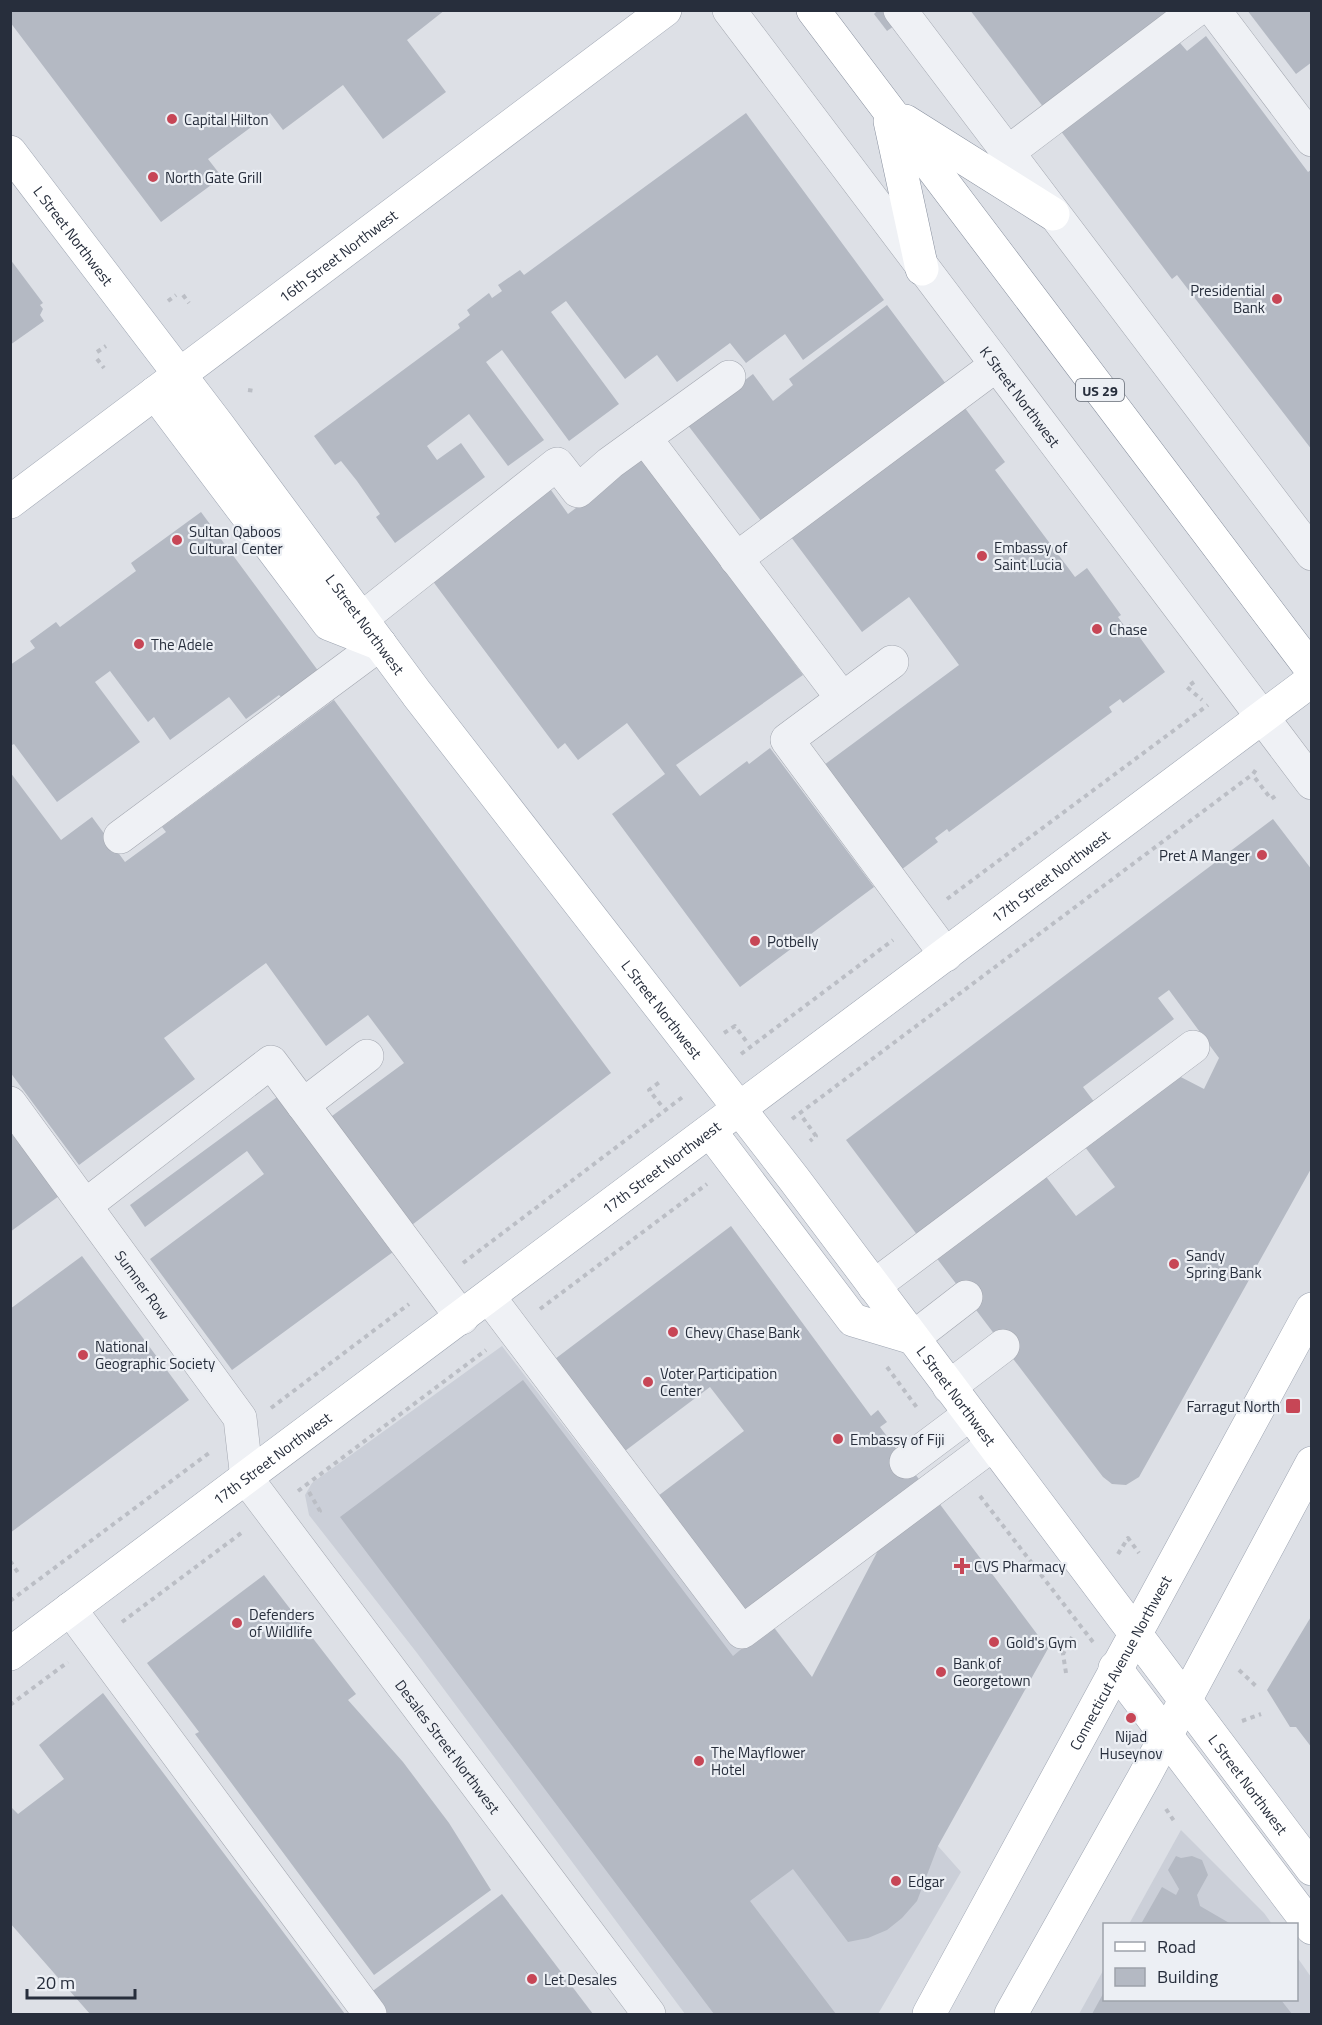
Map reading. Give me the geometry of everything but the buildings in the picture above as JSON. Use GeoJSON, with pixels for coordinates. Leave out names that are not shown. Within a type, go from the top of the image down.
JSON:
{"type":"FeatureCollection","features":[{"type":"Feature","properties":{"kind":"main road","name":"16th Street Northwest"},"geometry":{"type":"LineString","coordinates":[[10,502],[665,10]]}},
{"type":"Feature","properties":{"kind":"main road","name":"US 29"},"geometry":{"type":"LineString","coordinates":[[813,10],[1311,670]]}},
{"type":"Feature","properties":{"kind":"main road"},"geometry":{"type":"LineString","coordinates":[[888,110],[922,269]]}},
{"type":"Feature","properties":{"kind":"main road"},"geometry":{"type":"LineString","coordinates":[[888,110],[1053,214]]}},
{"type":"Feature","properties":{"kind":"main road","name":"L Street Northwest"},"geometry":{"type":"LineString","coordinates":[[10,152],[167,384],[371,631],[874,1286],[1311,1869]]}},
{"type":"Feature","properties":{"kind":"main road","name":"17th Street Northwest"},"geometry":{"type":"LineString","coordinates":[[10,1654],[946,955],[1254,707],[1311,681]]}},
{"type":"Feature","properties":{"kind":"main road"},"geometry":{"type":"LineString","coordinates":[[710,1131],[853,1320],[913,1338]]}},
{"type":"Feature","properties":{"kind":"main road","name":"Connecticut Avenue Northwest"},"geometry":{"type":"LineString","coordinates":[[929,2014],[1311,1309]]}},
{"type":"Feature","properties":{"kind":"main road"},"geometry":{"type":"LineString","coordinates":[[1011,2014],[1166,1735],[1311,1463]]}},
{"type":"Feature","properties":{"kind":"main road"},"geometry":{"type":"LineString","coordinates":[[1115,1668],[1311,1928]]}},
{"type":"Feature","properties":{"kind":"street","name":"K Street Northwest"},"geometry":{"type":"LineString","coordinates":[[729,10],[1311,783]]}},
{"type":"Feature","properties":{"kind":"street"},"geometry":{"type":"LineString","coordinates":[[900,10],[1311,554]]}},
{"type":"Feature","properties":{"kind":"street"},"geometry":{"type":"LineString","coordinates":[[1007,153],[1196,10]]}},
{"type":"Feature","properties":{"kind":"street"},"geometry":{"type":"LineString","coordinates":[[1214,10],[1311,140]]}},
{"type":"Feature","properties":{"kind":"street"},"geometry":{"type":"LineString","coordinates":[[736,559],[995,366]]}},
{"type":"Feature","properties":{"kind":"street"},"geometry":{"type":"LineString","coordinates":[[120,837],[371,631],[557,464],[578,491],[645,438],[729,377]]}},
{"type":"Feature","properties":{"kind":"street"},"geometry":{"type":"LineString","coordinates":[[645,438],[842,698]]}},
{"type":"Feature","properties":{"kind":"street"},"geometry":{"type":"LineString","coordinates":[[892,663],[787,740],[946,955]]}},
{"type":"Feature","properties":{"kind":"street"},"geometry":{"type":"LineString","coordinates":[[874,1286],[1193,1047]]}},
{"type":"Feature","properties":{"kind":"street"},"geometry":{"type":"LineString","coordinates":[[303,1105],[367,1056]]}},
{"type":"Feature","properties":{"kind":"street"},"geometry":{"type":"LineString","coordinates":[[86,1205],[272,1062],[462,1318]]}},
{"type":"Feature","properties":{"kind":"street","name":"Sumner Row"},"geometry":{"type":"LineString","coordinates":[[10,1103],[240,1418],[247,1479]]}},
{"type":"Feature","properties":{"kind":"street"},"geometry":{"type":"LineString","coordinates":[[489,1297],[742,1632],[992,1445]]}},
{"type":"Feature","properties":{"kind":"street"},"geometry":{"type":"LineString","coordinates":[[913,1338],[966,1297]]}},
{"type":"Feature","properties":{"kind":"street"},"geometry":{"type":"LineString","coordinates":[[949,1387],[1003,1346]]}},
{"type":"Feature","properties":{"kind":"street"},"geometry":{"type":"LineString","coordinates":[[906,1462],[970,1414]]}},
{"type":"Feature","properties":{"kind":"street","name":"Desales Street Northwest"},"geometry":{"type":"LineString","coordinates":[[247,1479],[649,2014]]}},
{"type":"Feature","properties":{"kind":"street"},"geometry":{"type":"LineString","coordinates":[[70,1609],[370,2014]]}},
{"type":"Feature","properties":{"kind":"path"},"geometry":{"type":"LineString","coordinates":[[168,301],[176,295]]}},
{"type":"Feature","properties":{"kind":"path"},"geometry":{"type":"LineString","coordinates":[[183,295],[189,303]]}},
{"type":"Feature","properties":{"kind":"path"},"geometry":{"type":"LineString","coordinates":[[97,352],[106,346]]}},
{"type":"Feature","properties":{"kind":"path"},"geometry":{"type":"LineString","coordinates":[[97,359],[105,368]]}},
{"type":"Feature","properties":{"kind":"path"},"geometry":{"type":"LineString","coordinates":[[248,390],[255,391]]}},
{"type":"Feature","properties":{"kind":"path"},"geometry":{"type":"LineString","coordinates":[[1188,687],[1202,700]]}},
{"type":"Feature","properties":{"kind":"path"},"geometry":{"type":"LineString","coordinates":[[740,1055],[1206,706],[1254,707]]}},
{"type":"Feature","properties":{"kind":"path"},"geometry":{"type":"LineString","coordinates":[[1256,778],[1271,799]]}},
{"type":"Feature","properties":{"kind":"path"},"geometry":{"type":"LineString","coordinates":[[721,1036],[735,1026],[746,1041]]}},
{"type":"Feature","properties":{"kind":"path"},"geometry":{"type":"LineString","coordinates":[[661,1105],[650,1090],[662,1081]]}},
{"type":"Feature","properties":{"kind":"path"},"geometry":{"type":"LineString","coordinates":[[10,1601],[675,1103]]}},
{"type":"Feature","properties":{"kind":"path"},"geometry":{"type":"LineString","coordinates":[[803,1118],[816,1136]]}},
{"type":"Feature","properties":{"kind":"path"},"geometry":{"type":"LineString","coordinates":[[903,1389],[922,1415]]}},
{"type":"Feature","properties":{"kind":"path"},"geometry":{"type":"LineString","coordinates":[[309,1492],[320,1511]]}},
{"type":"Feature","properties":{"kind":"path"},"geometry":{"type":"LineString","coordinates":[[990,1509],[1070,1614]]}},
{"type":"Feature","properties":{"kind":"path"},"geometry":{"type":"LineString","coordinates":[[1116,1558],[1128,1538],[1141,1556]]}},
{"type":"Feature","properties":{"kind":"path"},"geometry":{"type":"LineString","coordinates":[[10,1561],[19,1574]]}},
{"type":"Feature","properties":{"kind":"path"},"geometry":{"type":"LineString","coordinates":[[1066,1673],[1063,1654],[1072,1637]]}},
{"type":"Feature","properties":{"kind":"path"},"geometry":{"type":"LineString","coordinates":[[1238,1669],[1256,1686]]}},
{"type":"Feature","properties":{"kind":"path"},"geometry":{"type":"LineString","coordinates":[[1239,1722],[1261,1714]]}},
{"type":"Feature","properties":{"kind":"shaded area","name":"The Mayflower Hotel"},"geometry":{"type":"Polygon","coordinates":[[[502,1346],[733,1646],[768,1619],[938,1846],[961,1872],[878,2014],[685,2014],[417,1653],[309,1515],[305,1495],[312,1483],[502,1346]]]}},
{"type":"Feature","properties":{"kind":"shaded area"},"geometry":{"type":"Polygon","coordinates":[[[1181,1830],[1271,1923],[1130,1923],[1181,1830]]]}},
{"type":"Feature","properties":{"kind":"shaded area"},"geometry":{"type":"Polygon","coordinates":[[[1298,1958],[1311,1977],[1311,2014],[1079,2014],[1103,1971],[1103,2001],[1298,2001],[1298,1958]]]}},
{"type":"Feature","properties":{"kind":"place","name":"Capital Hilton"},"geometry":{"type":"Point","coordinates":[172,119]}},
{"type":"Feature","properties":{"kind":"place","name":"North Gate Grill"},"geometry":{"type":"Point","coordinates":[153,177]}},
{"type":"Feature","properties":{"kind":"place","name":"Presidential Bank"},"geometry":{"type":"Point","coordinates":[1277,299]}},
{"type":"Feature","properties":{"kind":"place","name":"Sultan Qaboos Cultural Center"},"geometry":{"type":"Point","coordinates":[177,540]}},
{"type":"Feature","properties":{"kind":"place","name":"Embassy of Saint Lucia"},"geometry":{"type":"Point","coordinates":[982,556]}},
{"type":"Feature","properties":{"kind":"place","name":"Chase"},"geometry":{"type":"Point","coordinates":[1097,629]}},
{"type":"Feature","properties":{"kind":"place","name":"The Adele"},"geometry":{"type":"Point","coordinates":[139,644]}},
{"type":"Feature","properties":{"kind":"place","name":"Pret A Manger"},"geometry":{"type":"Point","coordinates":[1262,855]}},
{"type":"Feature","properties":{"kind":"place","name":"Potbelly"},"geometry":{"type":"Point","coordinates":[755,941]}},
{"type":"Feature","properties":{"kind":"place","name":"Sandy Spring Bank"},"geometry":{"type":"Point","coordinates":[1174,1264]}},
{"type":"Feature","properties":{"kind":"place","name":"Chevy Chase Bank"},"geometry":{"type":"Point","coordinates":[673,1332]}},
{"type":"Feature","properties":{"kind":"place","name":"National Geographic Society"},"geometry":{"type":"Point","coordinates":[83,1355]}},
{"type":"Feature","properties":{"kind":"place","name":"Voter Participation Center"},"geometry":{"type":"Point","coordinates":[648,1382]}},
{"type":"Feature","properties":{"kind":"place","name":"Farragut North"},"geometry":{"type":"Point","coordinates":[1293,1406]}},
{"type":"Feature","properties":{"kind":"place","name":"Embassy of Fiji"},"geometry":{"type":"Point","coordinates":[838,1439]}},
{"type":"Feature","properties":{"kind":"place","name":"CVS Pharmacy"},"geometry":{"type":"Point","coordinates":[962,1566]}},
{"type":"Feature","properties":{"kind":"place","name":"Defenders of Wildlife"},"geometry":{"type":"Point","coordinates":[237,1623]}},
{"type":"Feature","properties":{"kind":"place","name":"Gold's Gym"},"geometry":{"type":"Point","coordinates":[994,1642]}},
{"type":"Feature","properties":{"kind":"place","name":"Bank of Georgetown"},"geometry":{"type":"Point","coordinates":[941,1672]}},
{"type":"Feature","properties":{"kind":"place","name":"Nijad Huseynov"},"geometry":{"type":"Point","coordinates":[1131,1718]}},
{"type":"Feature","properties":{"kind":"place","name":"The Mayflower Hotel"},"geometry":{"type":"Point","coordinates":[699,1761]}},
{"type":"Feature","properties":{"kind":"place","name":"Edgar"},"geometry":{"type":"Point","coordinates":[896,1881]}},
{"type":"Feature","properties":{"kind":"place","name":"Let Desales"},"geometry":{"type":"Point","coordinates":[532,1979]}}]}
